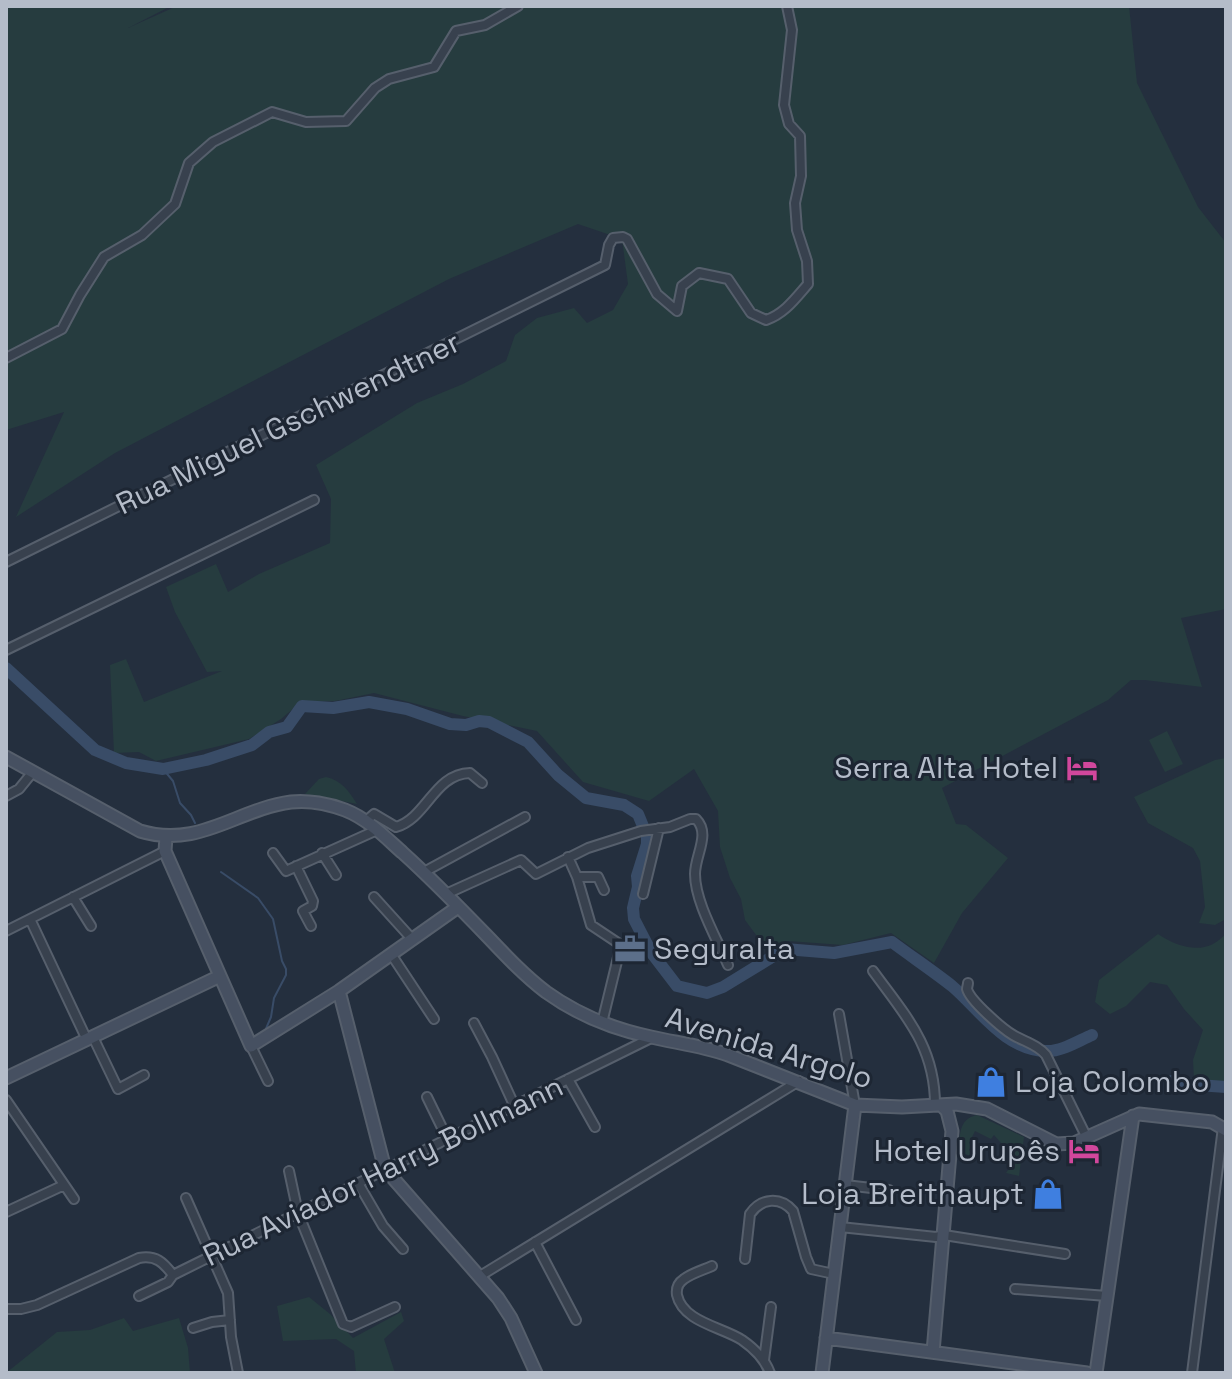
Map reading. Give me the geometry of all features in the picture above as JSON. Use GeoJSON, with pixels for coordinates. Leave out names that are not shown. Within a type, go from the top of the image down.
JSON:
{"type":"FeatureCollection","features":[{"type":"Feature","properties":{"kind":"main road"},"geometry":{"type":"LineString","coordinates":[[6,757],[140,831],[166,837],[165,851],[251,1046],[339,991],[458,907]]}},
{"type":"Feature","properties":{"kind":"main road","name":"Avenida Argolo"},"geometry":{"type":"LineString","coordinates":[[166,837],[188,835],[289,802],[340,808],[365,820],[377,830],[424,872],[535,983],[572,1009],[629,1032],[716,1051],[855,1105],[902,1107],[956,1104],[987,1109],[1056,1144],[1070,1144],[1133,1116],[1151,1114],[1207,1121],[1225,1128]]}},
{"type":"Feature","properties":{"kind":"main road"},"geometry":{"type":"LineString","coordinates":[[6,1078],[220,976]]}},
{"type":"Feature","properties":{"kind":"main road"},"geometry":{"type":"LineString","coordinates":[[339,991],[385,1169],[505,1308],[536,1373]]}},
{"type":"Feature","properties":{"kind":"main road"},"geometry":{"type":"LineString","coordinates":[[822,1373],[855,1105]]}},
{"type":"Feature","properties":{"kind":"main road"},"geometry":{"type":"LineString","coordinates":[[933,1352],[952,1131],[947,1111],[938,1105]]}},
{"type":"Feature","properties":{"kind":"main road"},"geometry":{"type":"LineString","coordinates":[[1096,1373],[1133,1116]]}},
{"type":"Feature","properties":{"kind":"main road"},"geometry":{"type":"LineString","coordinates":[[826,1338],[1087,1373]]}},
{"type":"Feature","properties":{"kind":"street"},"geometry":{"type":"LineString","coordinates":[[6,358],[62,329],[104,257],[142,235],[175,204],[189,163],[213,142],[272,112],[306,122],[346,121],[375,88],[389,79],[434,67],[456,31],[485,25],[518,6]]}},
{"type":"Feature","properties":{"kind":"street","name":"Rua Miguel Gschwendtner"},"geometry":{"type":"LineString","coordinates":[[6,562],[570,284],[605,265],[613,238],[627,239],[657,294],[677,311],[682,286],[699,273],[728,279],[751,313],[766,320],[775,317],[808,284],[807,261],[797,230],[795,203],[801,176],[800,136],[789,124],[784,105],[792,30],[787,6]]}},
{"type":"Feature","properties":{"kind":"street"},"geometry":{"type":"LineString","coordinates":[[6,650],[314,500]]}},
{"type":"Feature","properties":{"kind":"street"},"geometry":{"type":"LineString","coordinates":[[6,796],[19,789],[32,773]]}},
{"type":"Feature","properties":{"kind":"street"},"geometry":{"type":"LineString","coordinates":[[365,820],[374,814],[396,827],[402,826],[455,775],[470,773],[482,783]]}},
{"type":"Feature","properties":{"kind":"street"},"geometry":{"type":"LineString","coordinates":[[424,872],[525,817]]}},
{"type":"Feature","properties":{"kind":"street"},"geometry":{"type":"LineString","coordinates":[[446,894],[521,860],[536,874],[588,848],[694,818],[700,822],[703,833],[695,867],[696,884],[728,965]]}},
{"type":"Feature","properties":{"kind":"street"},"geometry":{"type":"LineString","coordinates":[[643,894],[650,829]]}},
{"type":"Feature","properties":{"kind":"street"},"geometry":{"type":"LineString","coordinates":[[273,853],[286,871],[377,830]]}},
{"type":"Feature","properties":{"kind":"street"},"geometry":{"type":"LineString","coordinates":[[6,931],[165,851]]}},
{"type":"Feature","properties":{"kind":"street"},"geometry":{"type":"LineString","coordinates":[[322,853],[336,875]]}},
{"type":"Feature","properties":{"kind":"street"},"geometry":{"type":"LineString","coordinates":[[568,857],[591,925],[621,945],[602,1023]]}},
{"type":"Feature","properties":{"kind":"street"},"geometry":{"type":"LineString","coordinates":[[296,866],[313,901],[312,906],[303,911],[311,926]]}},
{"type":"Feature","properties":{"kind":"street"},"geometry":{"type":"LineString","coordinates":[[577,877],[598,877],[604,890]]}},
{"type":"Feature","properties":{"kind":"street"},"geometry":{"type":"LineString","coordinates":[[73,897],[91,926]]}},
{"type":"Feature","properties":{"kind":"street"},"geometry":{"type":"LineString","coordinates":[[374,897],[412,939]]}},
{"type":"Feature","properties":{"kind":"street"},"geometry":{"type":"LineString","coordinates":[[30,919],[118,1089],[144,1075]]}},
{"type":"Feature","properties":{"kind":"street"},"geometry":{"type":"LineString","coordinates":[[391,954],[434,1019]]}},
{"type":"Feature","properties":{"kind":"street"},"geometry":{"type":"LineString","coordinates":[[873,971],[923,1042],[938,1105]]}},
{"type":"Feature","properties":{"kind":"street"},"geometry":{"type":"LineString","coordinates":[[968,983],[971,996],[1003,1028],[1044,1052],[1087,1138]]}},
{"type":"Feature","properties":{"kind":"street"},"geometry":{"type":"LineString","coordinates":[[839,1014],[855,1105]]}},
{"type":"Feature","properties":{"kind":"street"},"geometry":{"type":"LineString","coordinates":[[474,1023],[514,1105]]}},
{"type":"Feature","properties":{"kind":"street"},"geometry":{"type":"LineString","coordinates":[[629,1032],[629,1049]]}},
{"type":"Feature","properties":{"kind":"street","name":"Rua Aviador Harry Bollmann"},"geometry":{"type":"LineString","coordinates":[[139,1296],[168,1282],[173,1275],[652,1038]]}},
{"type":"Feature","properties":{"kind":"street"},"geometry":{"type":"LineString","coordinates":[[251,1046],[268,1081]]}},
{"type":"Feature","properties":{"kind":"street"},"geometry":{"type":"LineString","coordinates":[[568,1079],[595,1127]]}},
{"type":"Feature","properties":{"kind":"street"},"geometry":{"type":"LineString","coordinates":[[480,1276],[799,1081]]}},
{"type":"Feature","properties":{"kind":"street"},"geometry":{"type":"LineString","coordinates":[[427,1097],[447,1138]]}},
{"type":"Feature","properties":{"kind":"street"},"geometry":{"type":"LineString","coordinates":[[6,1100],[74,1199]]}},
{"type":"Feature","properties":{"kind":"street"},"geometry":{"type":"LineString","coordinates":[[1192,1373],[1225,1128]]}},
{"type":"Feature","properties":{"kind":"street"},"geometry":{"type":"LineString","coordinates":[[289,1171],[298,1213],[343,1324],[351,1327],[395,1307]]}},
{"type":"Feature","properties":{"kind":"street"},"geometry":{"type":"LineString","coordinates":[[358,1183],[383,1226],[403,1249]]}},
{"type":"Feature","properties":{"kind":"street"},"geometry":{"type":"LineString","coordinates":[[6,1212],[64,1185]]}},
{"type":"Feature","properties":{"kind":"street"},"geometry":{"type":"LineString","coordinates":[[845,1185],[889,1190]]}},
{"type":"Feature","properties":{"kind":"street"},"geometry":{"type":"LineString","coordinates":[[186,1198],[228,1293],[238,1373]]}},
{"type":"Feature","properties":{"kind":"street"},"geometry":{"type":"LineString","coordinates":[[745,1259],[753,1208],[777,1200],[793,1211],[811,1269],[834,1274]]}},
{"type":"Feature","properties":{"kind":"street"},"geometry":{"type":"LineString","coordinates":[[840,1227],[936,1237],[944,1235],[1065,1254]]}},
{"type":"Feature","properties":{"kind":"street"},"geometry":{"type":"LineString","coordinates":[[535,1242],[576,1320]]}},
{"type":"Feature","properties":{"kind":"street"},"geometry":{"type":"LineString","coordinates":[[6,1309],[37,1305],[124,1263],[144,1257],[158,1259],[173,1275]]}},
{"type":"Feature","properties":{"kind":"street"},"geometry":{"type":"LineString","coordinates":[[712,1266],[687,1276],[678,1284],[676,1290],[681,1304],[698,1319],[750,1346],[764,1360],[770,1373]]}},
{"type":"Feature","properties":{"kind":"street"},"geometry":{"type":"LineString","coordinates":[[1015,1289],[1107,1296]]}},
{"type":"Feature","properties":{"kind":"street"},"geometry":{"type":"LineString","coordinates":[[764,1360],[771,1307]]}},
{"type":"Feature","properties":{"kind":"street"},"geometry":{"type":"LineString","coordinates":[[193,1328],[230,1320]]}},
{"type":"Feature","properties":{"kind":"green space"},"geometry":{"type":"Polygon","coordinates":[[[6,6],[171,6],[128,28],[177,6],[1129,6],[1137,83],[1198,207],[1226,243],[1226,609],[1181,618],[1202,687],[1131,680],[1108,700],[942,788],[956,824],[966,825],[1008,858],[962,913],[934,963],[891,933],[843,945],[788,941],[771,946],[762,943],[745,920],[741,899],[720,847],[718,811],[694,769],[649,801],[583,782],[537,731],[374,693],[335,701],[301,702],[249,739],[156,761],[139,752],[114,753],[110,665],[126,659],[144,702],[222,671],[207,672],[175,612],[166,587],[216,564],[228,592],[259,574],[330,543],[331,499],[316,465],[417,403],[463,384],[506,361],[515,335],[537,318],[574,308],[587,323],[613,310],[628,284],[622,239],[578,224],[449,279],[115,453],[16,517],[64,412],[6,430],[6,6]]]}},
{"type":"Feature","properties":{"kind":"green space"},"geometry":{"type":"Polygon","coordinates":[[[1167,731],[1183,764],[1165,772],[1149,740],[1167,731]]]}},
{"type":"Feature","properties":{"kind":"green space"},"geometry":{"type":"Polygon","coordinates":[[[1226,758],[1226,901],[1224,920],[1215,925],[1199,923],[1205,907],[1200,861],[1193,848],[1148,823],[1134,797],[1215,760],[1226,758]]]}},
{"type":"Feature","properties":{"kind":"green space"},"geometry":{"type":"Polygon","coordinates":[[[326,777],[344,787],[357,804],[305,794],[319,779],[326,777]]]}},
{"type":"Feature","properties":{"kind":"green space"},"geometry":{"type":"Polygon","coordinates":[[[1226,933],[1226,1082],[1194,1080],[1193,1060],[1203,1030],[1167,985],[1150,982],[1126,1006],[1110,1014],[1095,1002],[1099,980],[1158,934],[1194,948],[1211,945],[1226,933]]]}},
{"type":"Feature","properties":{"kind":"green space"},"geometry":{"type":"Polygon","coordinates":[[[977,1115],[1024,1137],[1019,1176],[1006,1173],[1013,1163],[1004,1156],[1008,1151],[994,1135],[991,1139],[975,1131],[969,1143],[972,1145],[970,1156],[959,1151],[963,1124],[977,1115]]]}},
{"type":"Feature","properties":{"kind":"green space"},"geometry":{"type":"Polygon","coordinates":[[[309,1297],[353,1338],[401,1312],[404,1321],[384,1339],[395,1373],[356,1373],[354,1351],[336,1339],[283,1341],[277,1306],[309,1297]]]}},
{"type":"Feature","properties":{"kind":"green space"},"geometry":{"type":"Polygon","coordinates":[[[124,1318],[133,1331],[179,1318],[188,1348],[190,1373],[6,1373],[57,1332],[90,1330],[124,1318]]]}},
{"type":"Feature","properties":{"kind":"waterway"},"geometry":{"type":"LineString","coordinates":[[6,668],[95,750],[126,763],[163,769],[206,760],[252,745],[269,732],[287,727],[302,706],[333,708],[369,702],[407,709],[450,724],[489,722],[528,742],[558,775],[586,798],[624,805],[638,814],[647,844],[637,876],[634,919],[651,952],[677,986],[707,993],[723,987],[785,949],[834,953],[892,942],[952,986],[994,1027],[1018,1044],[1052,1051],[1092,1035]]}},
{"type":"Feature","properties":{"kind":"waterway"},"geometry":{"type":"LineString","coordinates":[[163,769],[173,781],[180,803],[195,823]]}},
{"type":"Feature","properties":{"kind":"waterway"},"geometry":{"type":"LineString","coordinates":[[221,872],[258,898],[273,919],[286,975],[274,998],[265,1031]]}},
{"type":"Feature","properties":{"kind":"waterway"},"geometry":{"type":"LineString","coordinates":[[1172,1081],[1226,1087]]}},
{"type":"Feature","properties":{"kind":"place","name":"Serra Alta Hotel"},"geometry":{"type":"Point","coordinates":[1082,768]}},
{"type":"Feature","properties":{"kind":"place","name":"Seguralta"},"geometry":{"type":"Point","coordinates":[630,949]}},
{"type":"Feature","properties":{"kind":"place","name":"Loja Colombo"},"geometry":{"type":"Point","coordinates":[991,1082]}},
{"type":"Feature","properties":{"kind":"place","name":"Hotel Urupês"},"geometry":{"type":"Point","coordinates":[1084,1151]}},
{"type":"Feature","properties":{"kind":"place","name":"Loja Breithaupt"},"geometry":{"type":"Point","coordinates":[1048,1194]}}]}
